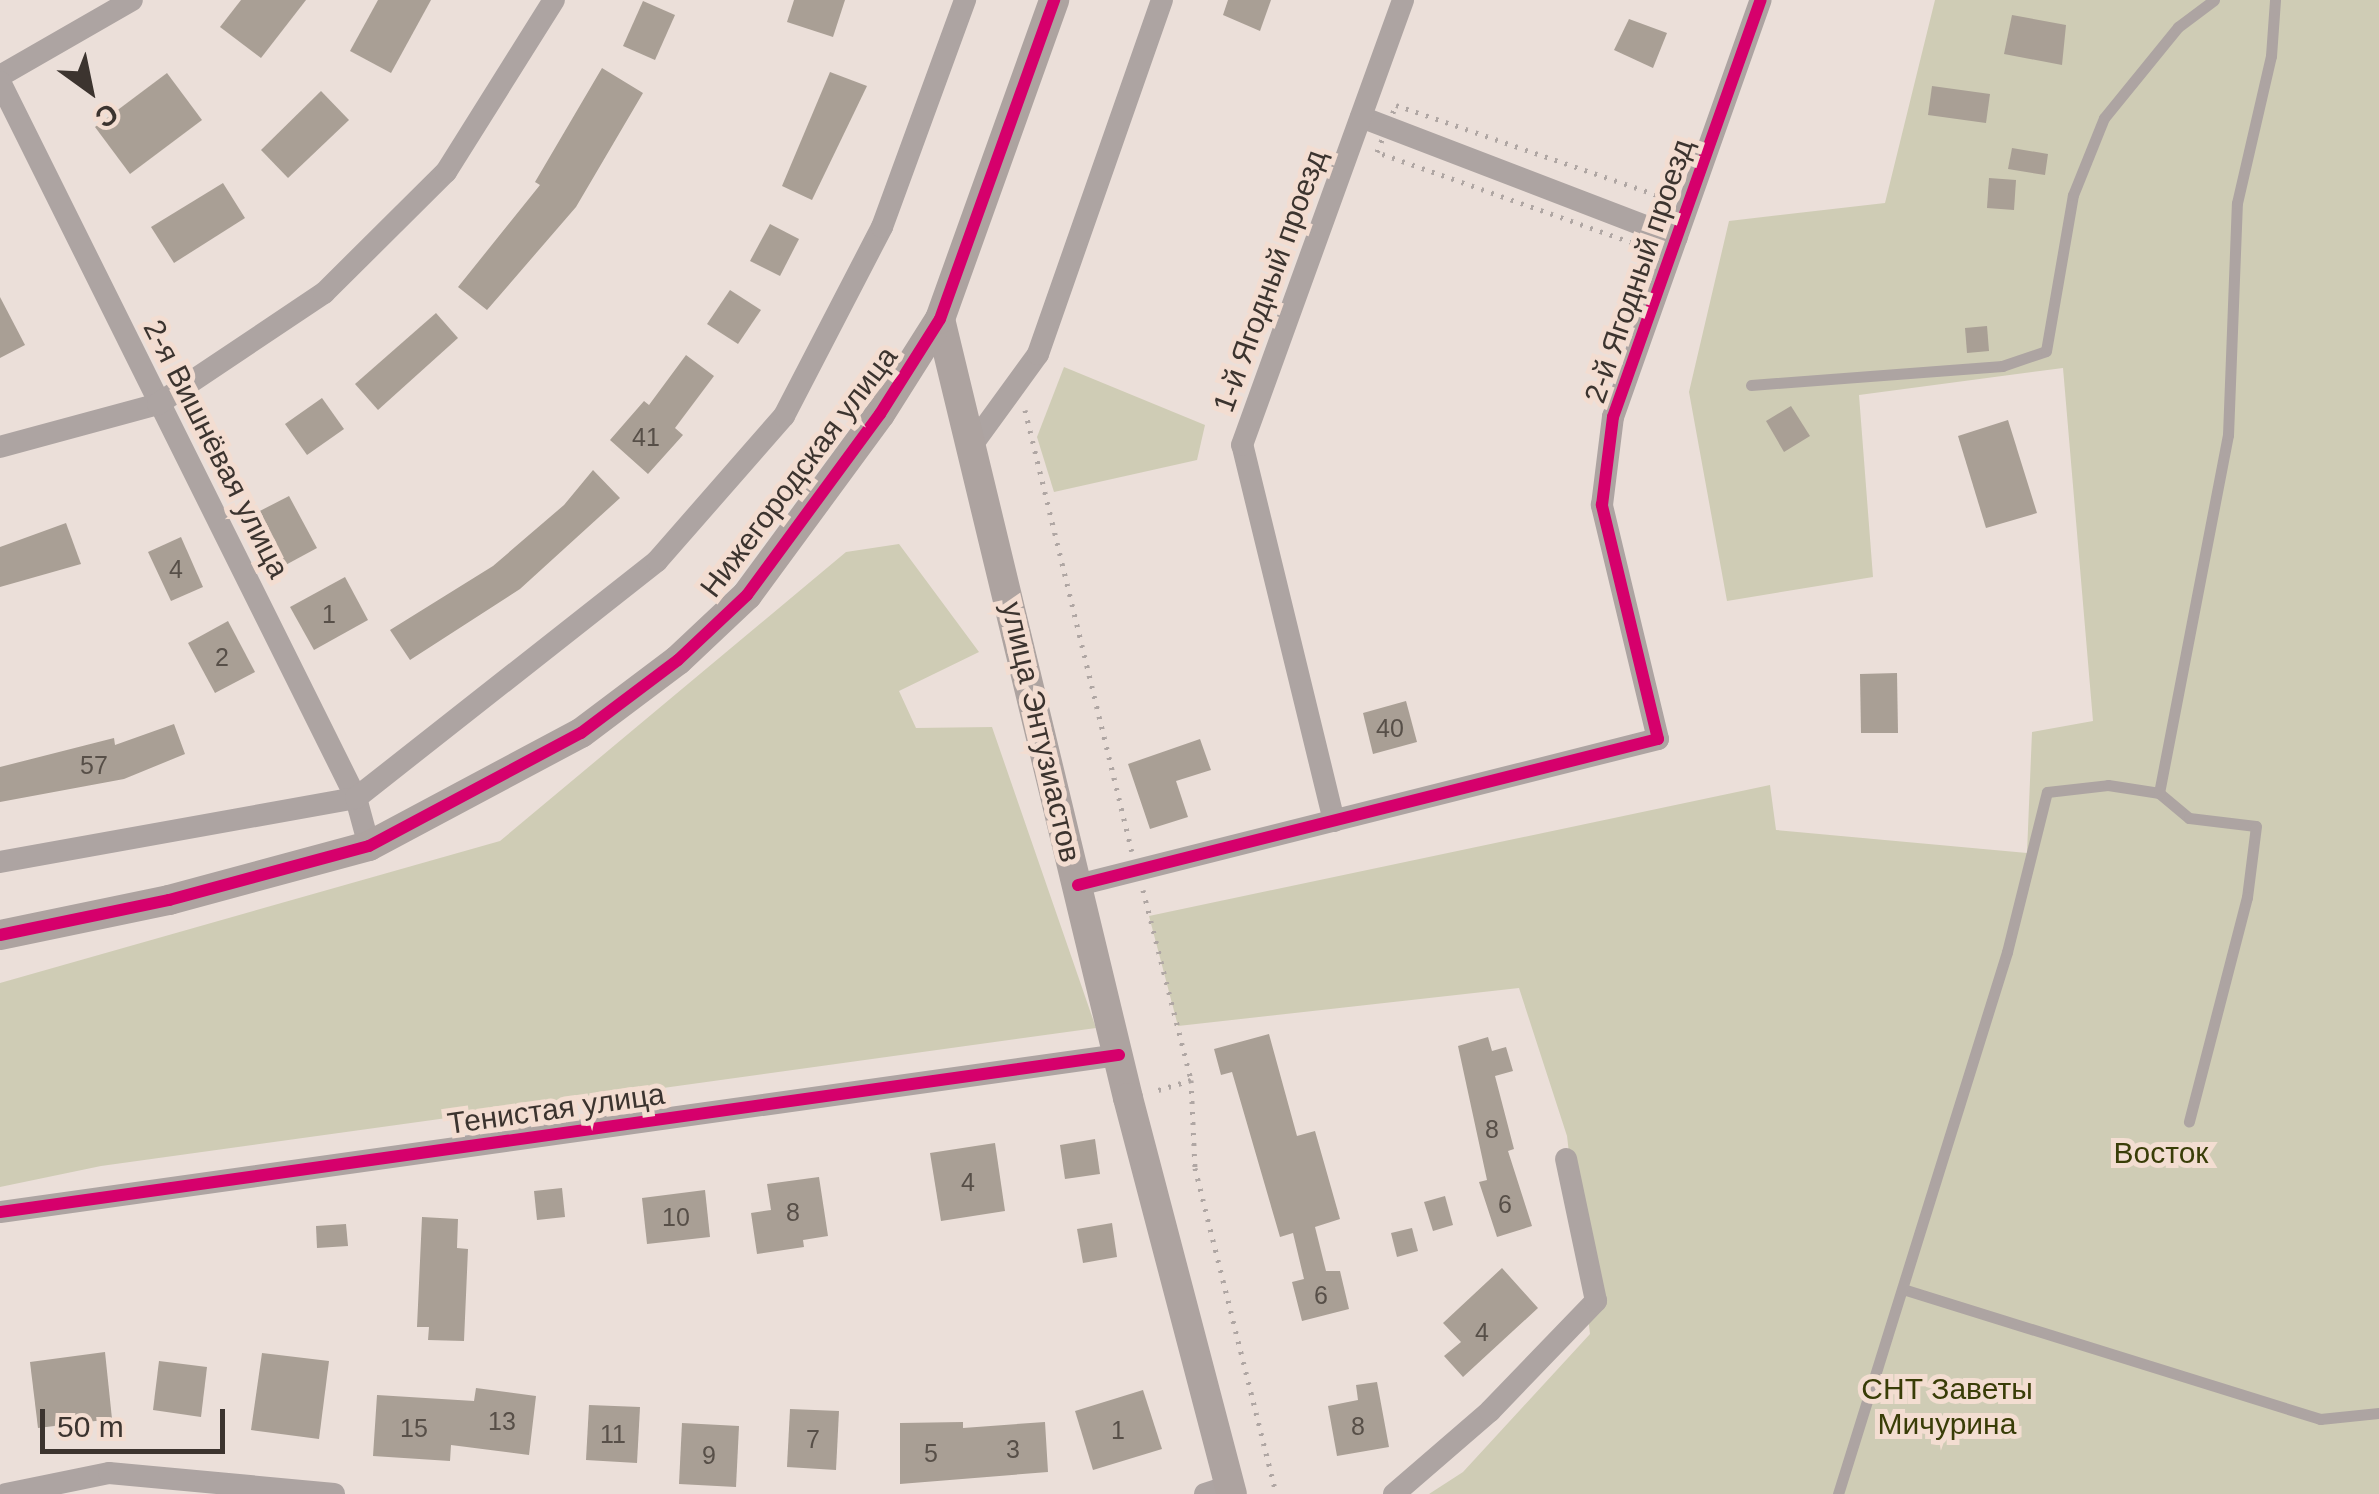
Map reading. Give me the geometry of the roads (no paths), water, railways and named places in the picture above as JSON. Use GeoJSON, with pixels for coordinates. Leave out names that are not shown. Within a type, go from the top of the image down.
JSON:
{"type":"FeatureCollection","features":[{"type":"Feature","properties":{"kind":"street"},"geometry":{"type":"LineString","coordinates":[[0,79],[132,0]]}},
{"type":"Feature","properties":{"kind":"street"},"geometry":{"type":"LineString","coordinates":[[0,447],[158,404],[324,293],[446,172],[554,0]]}},
{"type":"Feature","properties":{"kind":"street"},"geometry":{"type":"LineString","coordinates":[[0,862],[356,798],[657,561],[784,416],[882,227],[965,0]]}},
{"type":"Feature","properties":{"kind":"street","name":"Нижегородская улица"},"geometry":{"type":"LineString","coordinates":[[0,934],[169,900],[369,846],[581,733],[678,660],[747,595],[940,319],[1054,0]]}},
{"type":"Feature","properties":{"kind":"street"},"geometry":{"type":"LineString","coordinates":[[972,445],[1038,354],[1162,0]]}},
{"type":"Feature","properties":{"kind":"street","name":"1-й Ягодный проезд"},"geometry":{"type":"LineString","coordinates":[[1334,821],[1242,445],[1403,0]]}},
{"type":"Feature","properties":{"kind":"street","name":"2-й Ягодный проезд"},"geometry":{"type":"LineString","coordinates":[[1334,821],[1658,739],[1602,505],[1614,417],[1761,0]]}},
{"type":"Feature","properties":{"kind":"street","name":"2-я Вишнёвая улица"},"geometry":{"type":"LineString","coordinates":[[0,79],[356,798],[369,846]]}},
{"type":"Feature","properties":{"kind":"street"},"geometry":{"type":"LineString","coordinates":[[1361,117],[1677,238]]}},
{"type":"Feature","properties":{"kind":"street","name":"улица Энтузиастов"},"geometry":{"type":"LineString","coordinates":[[940,319],[1223,1491]]}},
{"type":"Feature","properties":{"kind":"street"},"geometry":{"type":"LineString","coordinates":[[1078,885],[1334,821]]}},
{"type":"Feature","properties":{"kind":"street","name":"Тенистая улица"},"geometry":{"type":"LineString","coordinates":[[0,1212],[1118,1055]]}},
{"type":"Feature","properties":{"kind":"street"},"geometry":{"type":"LineString","coordinates":[[1394,1494],[1490,1412],[1596,1301],[1566,1158]]}},
{"type":"Feature","properties":{"kind":"street"},"geometry":{"type":"LineString","coordinates":[[6,1494],[33,1483],[109,1472],[334,1494]]}},
{"type":"Feature","properties":{"kind":"lane"},"geometry":{"type":"LineString","coordinates":[[1751,384],[2002,366],[2046,351],[2074,195],[2104,118],[2178,27],[2214,0]]}},
{"type":"Feature","properties":{"kind":"lane"},"geometry":{"type":"LineString","coordinates":[[2159,793],[2228,435],[2237,203],[2270,56],[2274,0]]}},
{"type":"Feature","properties":{"kind":"lane"},"geometry":{"type":"LineString","coordinates":[[1838,1494],[1906,1290],[2007,952],[2047,792],[2108,785],[2159,793],[2189,818],[2256,826],[2247,898],[2189,1122]]}},
{"type":"Feature","properties":{"kind":"lane"},"geometry":{"type":"LineString","coordinates":[[1906,1290],[2320,1419],[2379,1413]]}},
{"type":"Feature","properties":{"kind":"park label","name":"Восток"},"geometry":{"type":"Point","coordinates":[2161,1153]}},
{"type":"Feature","properties":{"kind":"park label","name":"СНТ Заветы Мичурина"},"geometry":{"type":"Point","coordinates":[1947,1406]}}]}
